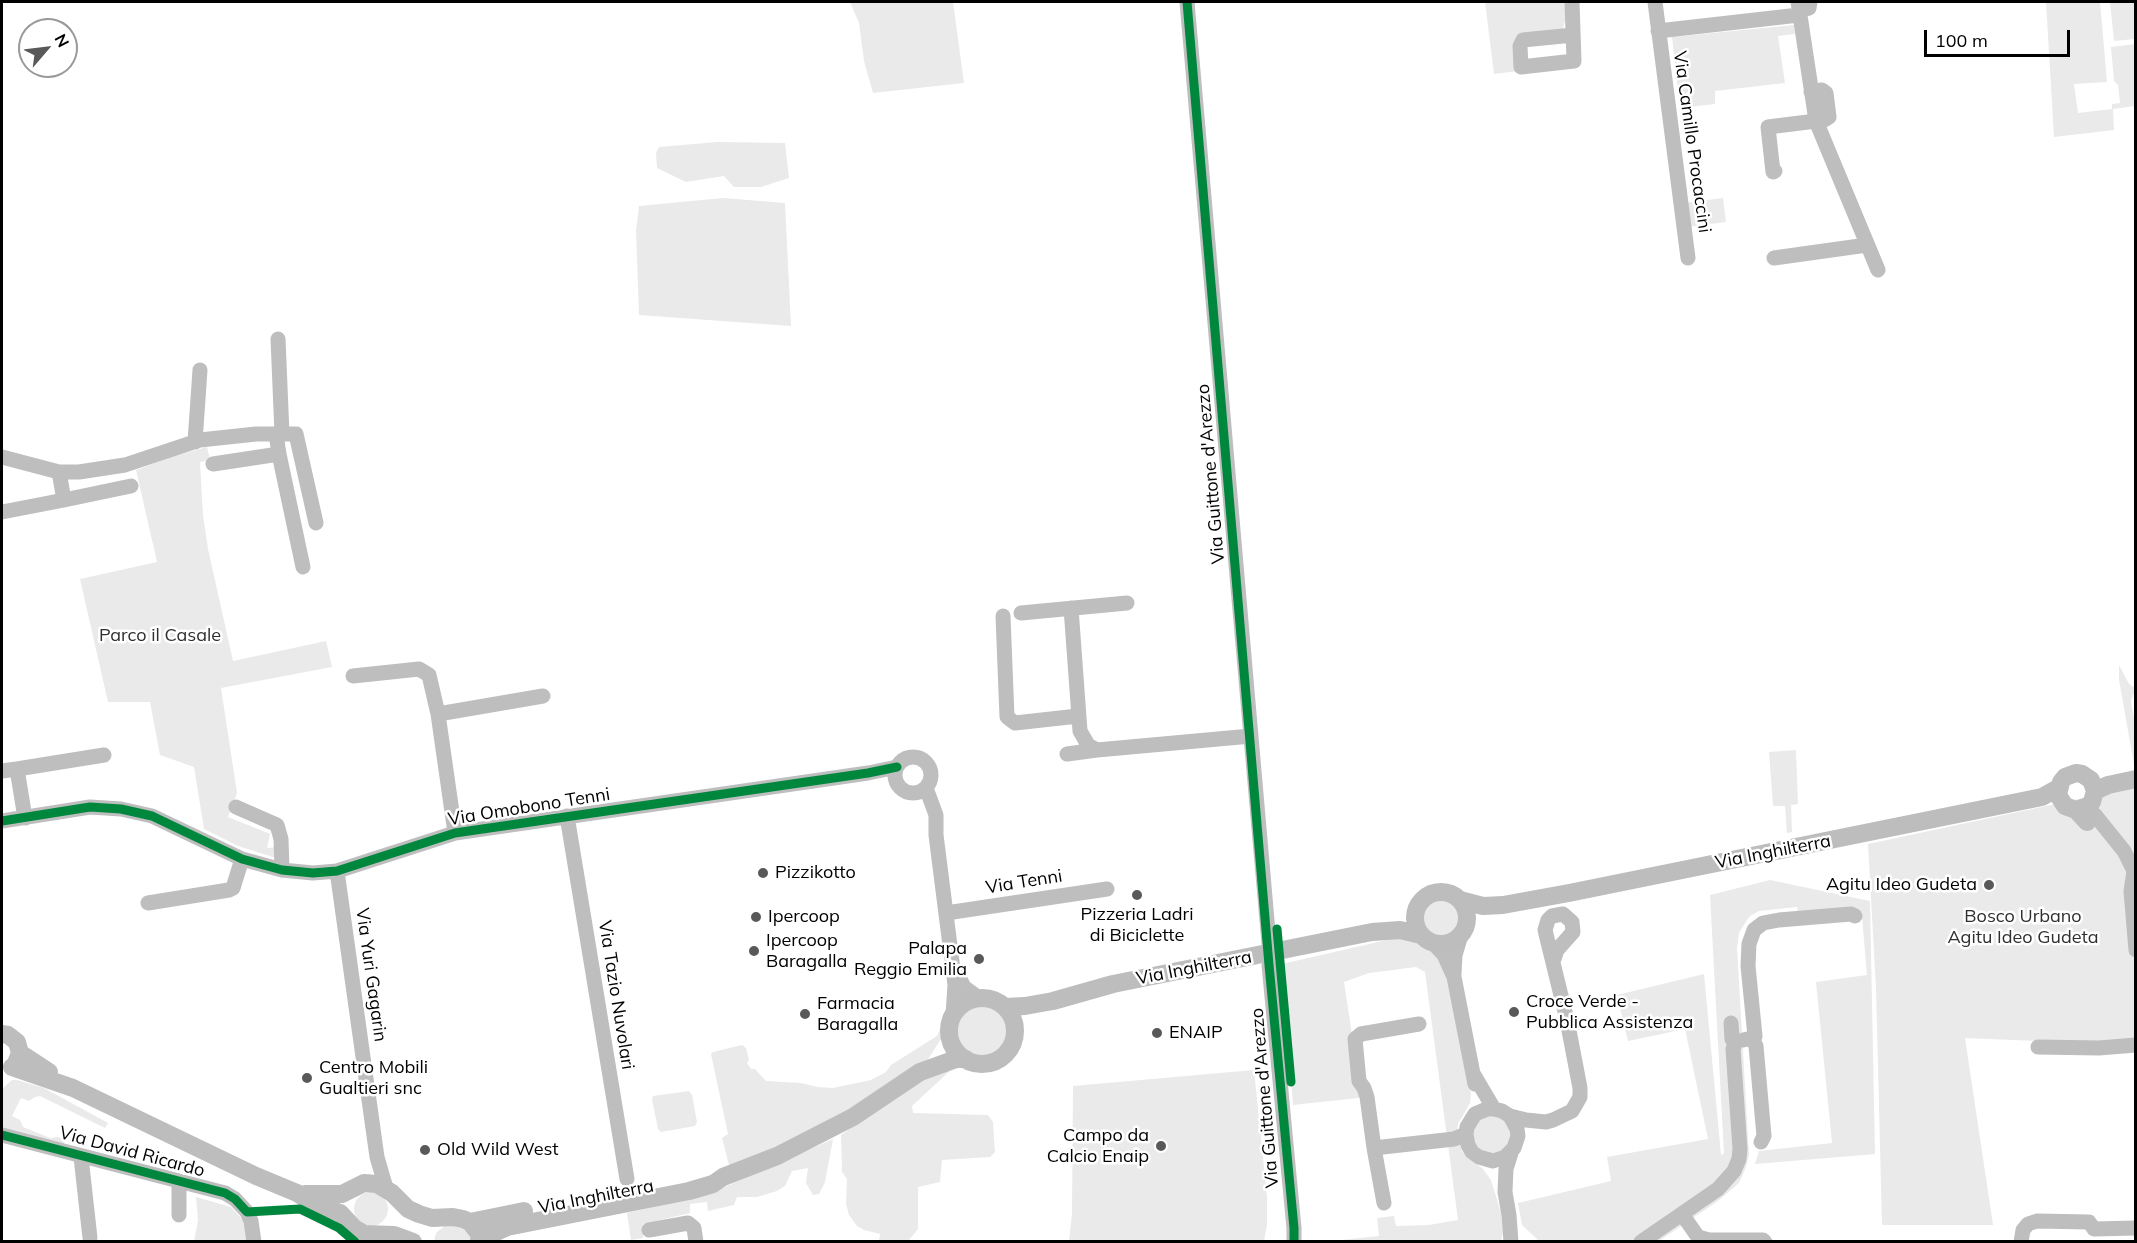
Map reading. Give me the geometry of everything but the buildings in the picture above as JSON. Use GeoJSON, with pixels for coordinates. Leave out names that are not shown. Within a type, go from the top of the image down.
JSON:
{"type":"FeatureCollection","features":[{"type":"Feature","properties":{"kind":"main road","name":"Via Inghilterra"},"geometry":{"type":"LineString","coordinates":[[1372,932],[1398,922],[1415,911],[1422,899],[1434,892],[1449,892],[1460,900],[1483,906],[1503,905],[2081,799],[2136,779]]}},
{"type":"Feature","properties":{"kind":"main road"},"geometry":{"type":"LineString","coordinates":[[1460,900],[1467,914],[1463,932]]}},
{"type":"Feature","properties":{"kind":"main road","name":"Via Inghilterra"},"geometry":{"type":"LineString","coordinates":[[479,1241],[507,1227],[689,1191],[713,1184],[723,1176],[777,1156],[853,1117],[920,1072],[937,1054],[960,1007],[969,1001],[988,998],[1005,1007],[1024,1006],[1053,1001],[1113,984],[1372,932],[1400,930],[1448,943],[1483,914],[1503,905]]}},
{"type":"Feature","properties":{"kind":"main road"},"geometry":{"type":"LineString","coordinates":[[1415,911],[1414,920],[1427,939]]}},
{"type":"Feature","properties":{"kind":"main road","name":"Via Inghilterra"},"geometry":{"type":"LineString","coordinates":[[920,1072],[956,1059],[966,1059],[980,1064],[995,1061],[1002,1057],[1012,1045],[1015,1031],[1029,1015],[1053,1001]]}},
{"type":"Feature","properties":{"kind":"main road"},"geometry":{"type":"LineString","coordinates":[[1005,1007],[1010,1014],[1015,1031]]}},
{"type":"Feature","properties":{"kind":"main road"},"geometry":{"type":"LineString","coordinates":[[951,1024],[952,1043],[966,1059]]}},
{"type":"Feature","properties":{"kind":"main road"},"geometry":{"type":"LineString","coordinates":[[4,1032],[16,1042],[8,1067],[72,1088],[256,1176],[297,1193],[315,1204],[340,1213],[354,1228],[364,1234],[387,1234],[410,1240]]}},
{"type":"Feature","properties":{"kind":"main road","name":"Via Inghilterra"},"geometry":{"type":"LineString","coordinates":[[386,1188],[408,1209],[418,1214],[432,1218],[453,1217],[470,1222],[710,1175],[723,1176]]}},
{"type":"Feature","properties":{"kind":"main road"},"geometry":{"type":"LineString","coordinates":[[297,1193],[342,1194],[358,1187],[377,1184],[386,1188]]}},
{"type":"Feature","properties":{"kind":"main road"},"geometry":{"type":"LineString","coordinates":[[348,1219],[346,1206],[358,1187]]}},
{"type":"Feature","properties":{"kind":"main road"},"geometry":{"type":"LineString","coordinates":[[470,1222],[475,1227],[479,1241]]}},
{"type":"Feature","properties":{"kind":"street","name":"Via Guittone d'Arezzo"},"geometry":{"type":"LineString","coordinates":[[1187,2],[1269,943]]}},
{"type":"Feature","properties":{"kind":"street"},"geometry":{"type":"LineString","coordinates":[[1572,2],[1573,35]]}},
{"type":"Feature","properties":{"kind":"street","name":"Via Camillo Procaccini"},"geometry":{"type":"LineString","coordinates":[[1655,2],[1688,258]]}},
{"type":"Feature","properties":{"kind":"street"},"geometry":{"type":"LineString","coordinates":[[1802,7],[1816,121],[1878,270]]}},
{"type":"Feature","properties":{"kind":"street","name":"Via Camillo Procaccini"},"geometry":{"type":"LineString","coordinates":[[1658,31],[1802,7]]}},
{"type":"Feature","properties":{"kind":"street"},"geometry":{"type":"LineString","coordinates":[[1775,171],[1773,172],[1768,127],[1816,121]]}},
{"type":"Feature","properties":{"kind":"street"},"geometry":{"type":"LineString","coordinates":[[1774,258],[1868,245]]}},
{"type":"Feature","properties":{"kind":"street"},"geometry":{"type":"LineString","coordinates":[[278,339],[279,454],[303,567]]}},
{"type":"Feature","properties":{"kind":"street"},"geometry":{"type":"LineString","coordinates":[[195,442],[200,370]]}},
{"type":"Feature","properties":{"kind":"street"},"geometry":{"type":"LineString","coordinates":[[2,457],[59,472],[79,472],[125,465],[195,442],[229,436],[297,434],[316,523]]}},
{"type":"Feature","properties":{"kind":"street"},"geometry":{"type":"LineString","coordinates":[[213,464],[279,454]]}},
{"type":"Feature","properties":{"kind":"street"},"geometry":{"type":"LineString","coordinates":[[59,472],[64,500]]}},
{"type":"Feature","properties":{"kind":"street"},"geometry":{"type":"LineString","coordinates":[[2,512],[131,486]]}},
{"type":"Feature","properties":{"kind":"street"},"geometry":{"type":"LineString","coordinates":[[1021,614],[1127,603]]}},
{"type":"Feature","properties":{"kind":"street"},"geometry":{"type":"LineString","coordinates":[[1071,608],[1080,731],[1088,745],[1097,750]]}},
{"type":"Feature","properties":{"kind":"street"},"geometry":{"type":"LineString","coordinates":[[1003,616],[1006,717],[1015,723],[1078,716]]}},
{"type":"Feature","properties":{"kind":"street"},"geometry":{"type":"LineString","coordinates":[[353,676],[419,669],[429,675],[438,714],[455,833]]}},
{"type":"Feature","properties":{"kind":"street"},"geometry":{"type":"LineString","coordinates":[[438,714],[543,696]]}},
{"type":"Feature","properties":{"kind":"street"},"geometry":{"type":"LineString","coordinates":[[1067,754],[1251,736]]}},
{"type":"Feature","properties":{"kind":"street"},"geometry":{"type":"LineString","coordinates":[[2,771],[104,755]]}},
{"type":"Feature","properties":{"kind":"street","name":"Via Omobono Tenni"},"geometry":{"type":"LineString","coordinates":[[2,821],[98,807],[135,812],[161,820],[242,859],[282,870],[313,873],[337,871],[455,833],[868,773],[896,774],[906,759],[918,758],[930,771],[929,783],[921,790],[936,815],[936,835],[955,985],[951,1024]]}},
{"type":"Feature","properties":{"kind":"street"},"geometry":{"type":"LineString","coordinates":[[17,769],[25,818]]}},
{"type":"Feature","properties":{"kind":"street"},"geometry":{"type":"LineString","coordinates":[[896,774],[902,790],[907,792],[921,790]]}},
{"type":"Feature","properties":{"kind":"street"},"geometry":{"type":"LineString","coordinates":[[2081,799],[2124,851],[2134,871],[2131,891],[2136,950]]}},
{"type":"Feature","properties":{"kind":"street"},"geometry":{"type":"LineString","coordinates":[[236,807],[277,825],[282,839],[282,870]]}},
{"type":"Feature","properties":{"kind":"street","name":"Via Tazio Nuvolari"},"geometry":{"type":"LineString","coordinates":[[567,816],[627,1179]]}},
{"type":"Feature","properties":{"kind":"street"},"geometry":{"type":"LineString","coordinates":[[148,903],[229,890],[233,888],[242,859]]}},
{"type":"Feature","properties":{"kind":"street","name":"Via Yuri Gagarin"},"geometry":{"type":"LineString","coordinates":[[337,871],[377,1156],[386,1188]]}},
{"type":"Feature","properties":{"kind":"street","name":"Via Tenni"},"geometry":{"type":"LineString","coordinates":[[946,913],[1107,889]]}},
{"type":"Feature","properties":{"kind":"street"},"geometry":{"type":"LineString","coordinates":[[1641,1242],[1718,1189],[1734,1171],[1739,1159],[1733,1048],[1735,1044],[1755,1036],[1748,965],[1749,944],[1754,930],[1763,923],[1779,920],[1851,914],[1855,916]]}},
{"type":"Feature","properties":{"kind":"street"},"geometry":{"type":"LineString","coordinates":[[1454,977],[1455,955],[1463,932]]}},
{"type":"Feature","properties":{"kind":"street"},"geometry":{"type":"LineString","coordinates":[[1427,939],[1444,955],[1454,977],[1474,1075],[1475,1114]]}},
{"type":"Feature","properties":{"kind":"street"},"geometry":{"type":"LineString","coordinates":[[1486,1160],[1500,1160],[1546,1122],[1569,1114],[1580,1097],[1579,1079],[1554,959]]}},
{"type":"Feature","properties":{"kind":"street","name":"Via Omobono Tenni"},"geometry":{"type":"LineString","coordinates":[[953,963],[964,987],[979,998]]}},
{"type":"Feature","properties":{"kind":"street","name":"Via Guittone d'Arezzo"},"geometry":{"type":"LineString","coordinates":[[1269,965],[1297,1237]]}},
{"type":"Feature","properties":{"kind":"street"},"geometry":{"type":"LineString","coordinates":[[1731,1023],[1732,1039],[1735,1044]]}},
{"type":"Feature","properties":{"kind":"street"},"geometry":{"type":"LineString","coordinates":[[1384,1203],[1367,1097],[1359,1081],[1355,1039],[1360,1034],[1419,1024]]}},
{"type":"Feature","properties":{"kind":"street"},"geometry":{"type":"LineString","coordinates":[[1752,1038],[1755,1046],[1764,1136],[1761,1142]]}},
{"type":"Feature","properties":{"kind":"street"},"geometry":{"type":"LineString","coordinates":[[2038,1047],[2099,1048],[2136,1045]]}},
{"type":"Feature","properties":{"kind":"street"},"geometry":{"type":"LineString","coordinates":[[1474,1075],[1494,1108]]}},
{"type":"Feature","properties":{"kind":"street"},"geometry":{"type":"LineString","coordinates":[[1462,1139],[1475,1114],[1487,1109],[1494,1108],[1510,1116],[1546,1122]]}},
{"type":"Feature","properties":{"kind":"street"},"geometry":{"type":"LineString","coordinates":[[1510,1116],[1517,1129],[1514,1148],[1506,1169],[1505,1192],[1511,1242]]}},
{"type":"Feature","properties":{"kind":"street","name":"Via David Ricardo"},"geometry":{"type":"LineString","coordinates":[[2,1135],[225,1194],[235,1199],[247,1212],[251,1221],[254,1242]]}},
{"type":"Feature","properties":{"kind":"street"},"geometry":{"type":"LineString","coordinates":[[1374,1148],[1462,1139]]}},
{"type":"Feature","properties":{"kind":"street"},"geometry":{"type":"LineString","coordinates":[[1462,1139],[1472,1152],[1486,1160],[1496,1173],[1505,1192]]}},
{"type":"Feature","properties":{"kind":"street"},"geometry":{"type":"LineString","coordinates":[[358,1187],[377,1156]]}},
{"type":"Feature","properties":{"kind":"street","name":"Via David Ricardo"},"geometry":{"type":"LineString","coordinates":[[81,1157],[90,1238]]}},
{"type":"Feature","properties":{"kind":"street","name":"Via David Ricardo"},"geometry":{"type":"LineString","coordinates":[[179,1181],[179,1215]]}},
{"type":"Feature","properties":{"kind":"street"},"geometry":{"type":"LineString","coordinates":[[1682,1214],[1698,1237],[1709,1240],[1763,1240],[1765,1242]]}},
{"type":"Feature","properties":{"kind":"street"},"geometry":{"type":"LineString","coordinates":[[1509,1215],[1523,1242]]}},
{"type":"Feature","properties":{"kind":"street"},"geometry":{"type":"LineString","coordinates":[[2021,1242],[2022,1230],[2028,1224],[2037,1221],[2090,1222],[2094,1229],[2136,1228]]}},
{"type":"Feature","properties":{"kind":"street"},"geometry":{"type":"LineString","coordinates":[[649,1230],[688,1223],[694,1228],[696,1242]]}},
{"type":"Feature","properties":{"kind":"green space"},"geometry":{"type":"Polygon","coordinates":[[[850,2],[953,2],[964,83],[873,93],[864,61],[859,23],[850,2]]]}},
{"type":"Feature","properties":{"kind":"green space"},"geometry":{"type":"Polygon","coordinates":[[[1485,2],[1566,2],[1566,18],[1559,32],[1523,34],[1518,71],[1494,74],[1485,2]]]}},
{"type":"Feature","properties":{"kind":"green space"},"geometry":{"type":"Polygon","coordinates":[[[2046,2],[2100,2],[2107,82],[2074,84],[2078,113],[2112,109],[2112,104],[2120,103],[2118,85],[2114,81],[2111,47],[2135,44],[2135,106],[2113,109],[2114,130],[2054,137],[2046,2]]]}},
{"type":"Feature","properties":{"kind":"green space"},"geometry":{"type":"Polygon","coordinates":[[[2110,2],[2135,2],[2135,39],[2114,41],[2110,2]]]}},
{"type":"Feature","properties":{"kind":"green space"},"geometry":{"type":"Polygon","coordinates":[[[1794,25],[1795,34],[1778,36],[1785,83],[1715,91],[1715,104],[1680,108],[1672,37],[1794,25]]]}},
{"type":"Feature","properties":{"kind":"green space"},"geometry":{"type":"Polygon","coordinates":[[[717,142],[785,143],[789,178],[761,187],[734,187],[724,176],[686,182],[657,168],[656,153],[659,147],[717,142]]]}},
{"type":"Feature","properties":{"kind":"green space"},"geometry":{"type":"Polygon","coordinates":[[[723,198],[785,203],[791,326],[639,315],[636,231],[639,206],[723,198]]]}},
{"type":"Feature","properties":{"kind":"green space"},"geometry":{"type":"Polygon","coordinates":[[[1723,198],[1726,222],[1687,227],[1684,203],[1723,198]]]}},
{"type":"Feature","properties":{"kind":"green space","name":"Parco il Casale"},"geometry":{"type":"Polygon","coordinates":[[[207,447],[210,460],[200,462],[203,515],[208,549],[233,661],[326,641],[332,667],[221,688],[237,793],[228,817],[270,834],[267,848],[278,847],[276,858],[238,846],[204,829],[194,767],[160,755],[150,702],[108,702],[80,579],[157,562],[136,470],[207,447]]]}},
{"type":"Feature","properties":{"kind":"green space"},"geometry":{"type":"Polygon","coordinates":[[[2119,665],[2129,684],[2135,688],[2131,701],[2136,732],[2135,770],[2119,680],[2119,665]]]}},
{"type":"Feature","properties":{"kind":"green space"},"geometry":{"type":"Polygon","coordinates":[[[1796,750],[1798,804],[1791,805],[1792,832],[1787,833],[1785,806],[1773,806],[1769,752],[1796,750]]]}},
{"type":"Feature","properties":{"kind":"green space","name":"Bosco Urbano Agitu Ideo Gudeta"},"geometry":{"type":"Polygon","coordinates":[[[2135,787],[2135,1045],[1965,1038],[1993,1225],[1882,1225],[1876,988],[1868,844],[2135,787]]]}},
{"type":"Feature","properties":{"kind":"green space"},"geometry":{"type":"Polygon","coordinates":[[[1770,880],[1870,901],[1875,1154],[1755,1164],[1759,1151],[1832,1143],[1816,982],[1867,975],[1862,917],[1799,918],[1797,907],[1759,911],[1750,916],[1739,933],[1737,948],[1749,1155],[1739,1183],[1718,1201],[1659,1241],[1539,1241],[1522,1225],[1518,1203],[1611,1181],[1607,1157],[1708,1139],[1685,1029],[1628,1041],[1617,995],[1704,974],[1721,1155],[1724,1153],[1710,895],[1770,880]]]}},
{"type":"Feature","properties":{"kind":"green space"},"geometry":{"type":"Polygon","coordinates":[[[1442,897],[1456,903],[1462,917],[1456,931],[1442,937],[1428,931],[1422,917],[1428,903],[1442,897]]]}},
{"type":"Feature","properties":{"kind":"green space"},"geometry":{"type":"Polygon","coordinates":[[[1391,939],[1410,939],[1435,954],[1446,975],[1471,1093],[1470,1103],[1458,1124],[1457,1132],[1462,1152],[1483,1169],[1491,1180],[1501,1213],[1503,1231],[1501,1241],[1332,1241],[1379,1236],[1377,1218],[1394,1216],[1396,1226],[1429,1225],[1458,1220],[1425,972],[1416,967],[1369,973],[1344,982],[1359,1081],[1367,1097],[1293,1105],[1282,964],[1391,939]]]}},
{"type":"Feature","properties":{"kind":"green space"},"geometry":{"type":"Polygon","coordinates":[[[983,1006],[997,1010],[1004,1017],[1008,1031],[1004,1045],[997,1052],[983,1056],[969,1052],[962,1045],[958,1031],[962,1017],[969,1010],[983,1006]]]}},
{"type":"Feature","properties":{"kind":"green space"},"geometry":{"type":"Polygon","coordinates":[[[947,1014],[941,1039],[927,1061],[839,1119],[732,1166],[729,1165],[722,1138],[728,1134],[711,1054],[713,1052],[742,1045],[746,1048],[749,1060],[747,1063],[751,1069],[755,1069],[766,1081],[833,1088],[871,1080],[886,1072],[891,1065],[937,1036],[947,1014]]]}},
{"type":"Feature","properties":{"kind":"green space"},"geometry":{"type":"Polygon","coordinates":[[[952,1069],[912,1106],[913,1113],[988,1115],[993,1122],[995,1152],[990,1157],[942,1160],[940,1182],[918,1187],[918,1229],[908,1241],[879,1241],[880,1234],[857,1226],[849,1215],[846,1204],[847,1179],[842,1172],[841,1135],[923,1077],[952,1069]]]}},
{"type":"Feature","properties":{"kind":"green space"},"geometry":{"type":"Polygon","coordinates":[[[1254,1070],[1267,1197],[1267,1224],[1264,1241],[1069,1241],[1072,1214],[1073,1086],[1254,1070]]]}},
{"type":"Feature","properties":{"kind":"green space"},"geometry":{"type":"Polygon","coordinates":[[[12,1080],[44,1088],[108,1123],[105,1128],[40,1096],[29,1101],[21,1098],[12,1116],[20,1120],[23,1127],[50,1138],[58,1137],[65,1140],[62,1147],[3,1130],[2,1089],[12,1080]]]}},
{"type":"Feature","properties":{"kind":"green space"},"geometry":{"type":"Polygon","coordinates":[[[689,1091],[692,1095],[697,1122],[695,1126],[661,1132],[658,1129],[653,1096],[689,1091]]]}},
{"type":"Feature","properties":{"kind":"green space"},"geometry":{"type":"Polygon","coordinates":[[[1487,1116],[1500,1117],[1506,1121],[1512,1132],[1506,1150],[1488,1155],[1474,1144],[1472,1130],[1480,1119],[1487,1116]]]}},
{"type":"Feature","properties":{"kind":"green space"},"geometry":{"type":"Polygon","coordinates":[[[833,1139],[825,1182],[819,1194],[813,1195],[806,1183],[808,1168],[792,1171],[785,1186],[777,1191],[757,1197],[737,1197],[734,1205],[708,1211],[707,1202],[690,1204],[690,1213],[643,1224],[643,1238],[631,1240],[627,1213],[709,1194],[833,1139]]]}},
{"type":"Feature","properties":{"kind":"green space"},"geometry":{"type":"Polygon","coordinates":[[[371,1192],[383,1197],[388,1209],[383,1221],[371,1226],[359,1221],[354,1209],[359,1197],[371,1192]]]}},
{"type":"Feature","properties":{"kind":"green space"},"geometry":{"type":"Polygon","coordinates":[[[196,1197],[231,1207],[242,1219],[247,1241],[194,1242],[198,1220],[196,1197]]]}},
{"type":"Feature","properties":{"kind":"green space"},"geometry":{"type":"Polygon","coordinates":[[[447,1224],[461,1224],[471,1235],[471,1241],[434,1241],[436,1233],[447,1224]]]}},
{"type":"Feature","properties":{"kind":"cycle path"},"geometry":{"type":"LineString","coordinates":[[1187,2],[1294,1242]]}},
{"type":"Feature","properties":{"kind":"cycle path"},"geometry":{"type":"LineString","coordinates":[[2,821],[90,807],[121,809],[152,816],[242,859],[282,870],[313,873],[337,871],[455,833],[897,767]]}},
{"type":"Feature","properties":{"kind":"cycle path"},"geometry":{"type":"LineString","coordinates":[[1277,929],[1291,1082]]}},
{"type":"Feature","properties":{"kind":"cycle path"},"geometry":{"type":"LineString","coordinates":[[2,1135],[225,1193],[235,1199],[247,1212],[300,1209],[339,1228],[355,1242]]}},
{"type":"Feature","properties":{"kind":"place","name":"Pizzikotto"},"geometry":{"type":"Point","coordinates":[763,873]}},
{"type":"Feature","properties":{"kind":"place","name":"Agitu Ideo Gudeta"},"geometry":{"type":"Point","coordinates":[1989,885]}},
{"type":"Feature","properties":{"kind":"place","name":"Pizzeria Ladri di Biciclette"},"geometry":{"type":"Point","coordinates":[1137,895]}},
{"type":"Feature","properties":{"kind":"place","name":"Ipercoop"},"geometry":{"type":"Point","coordinates":[756,917]}},
{"type":"Feature","properties":{"kind":"place","name":"Ipercoop Baragalla"},"geometry":{"type":"Point","coordinates":[754,951]}},
{"type":"Feature","properties":{"kind":"place","name":"Palapa Reggio Emilia"},"geometry":{"type":"Point","coordinates":[979,959]}},
{"type":"Feature","properties":{"kind":"place","name":"Croce Verde - Pubblica Assistenza"},"geometry":{"type":"Point","coordinates":[1514,1012]}},
{"type":"Feature","properties":{"kind":"place","name":"Farmacia Baragalla"},"geometry":{"type":"Point","coordinates":[805,1014]}},
{"type":"Feature","properties":{"kind":"place","name":"ENAIP"},"geometry":{"type":"Point","coordinates":[1157,1033]}},
{"type":"Feature","properties":{"kind":"place","name":"Centro Mobili Gualtieri snc"},"geometry":{"type":"Point","coordinates":[307,1078]}},
{"type":"Feature","properties":{"kind":"place","name":"Campo da Calcio Enaip"},"geometry":{"type":"Point","coordinates":[1161,1146]}},
{"type":"Feature","properties":{"kind":"place","name":"Old Wild West"},"geometry":{"type":"Point","coordinates":[425,1150]}}]}
